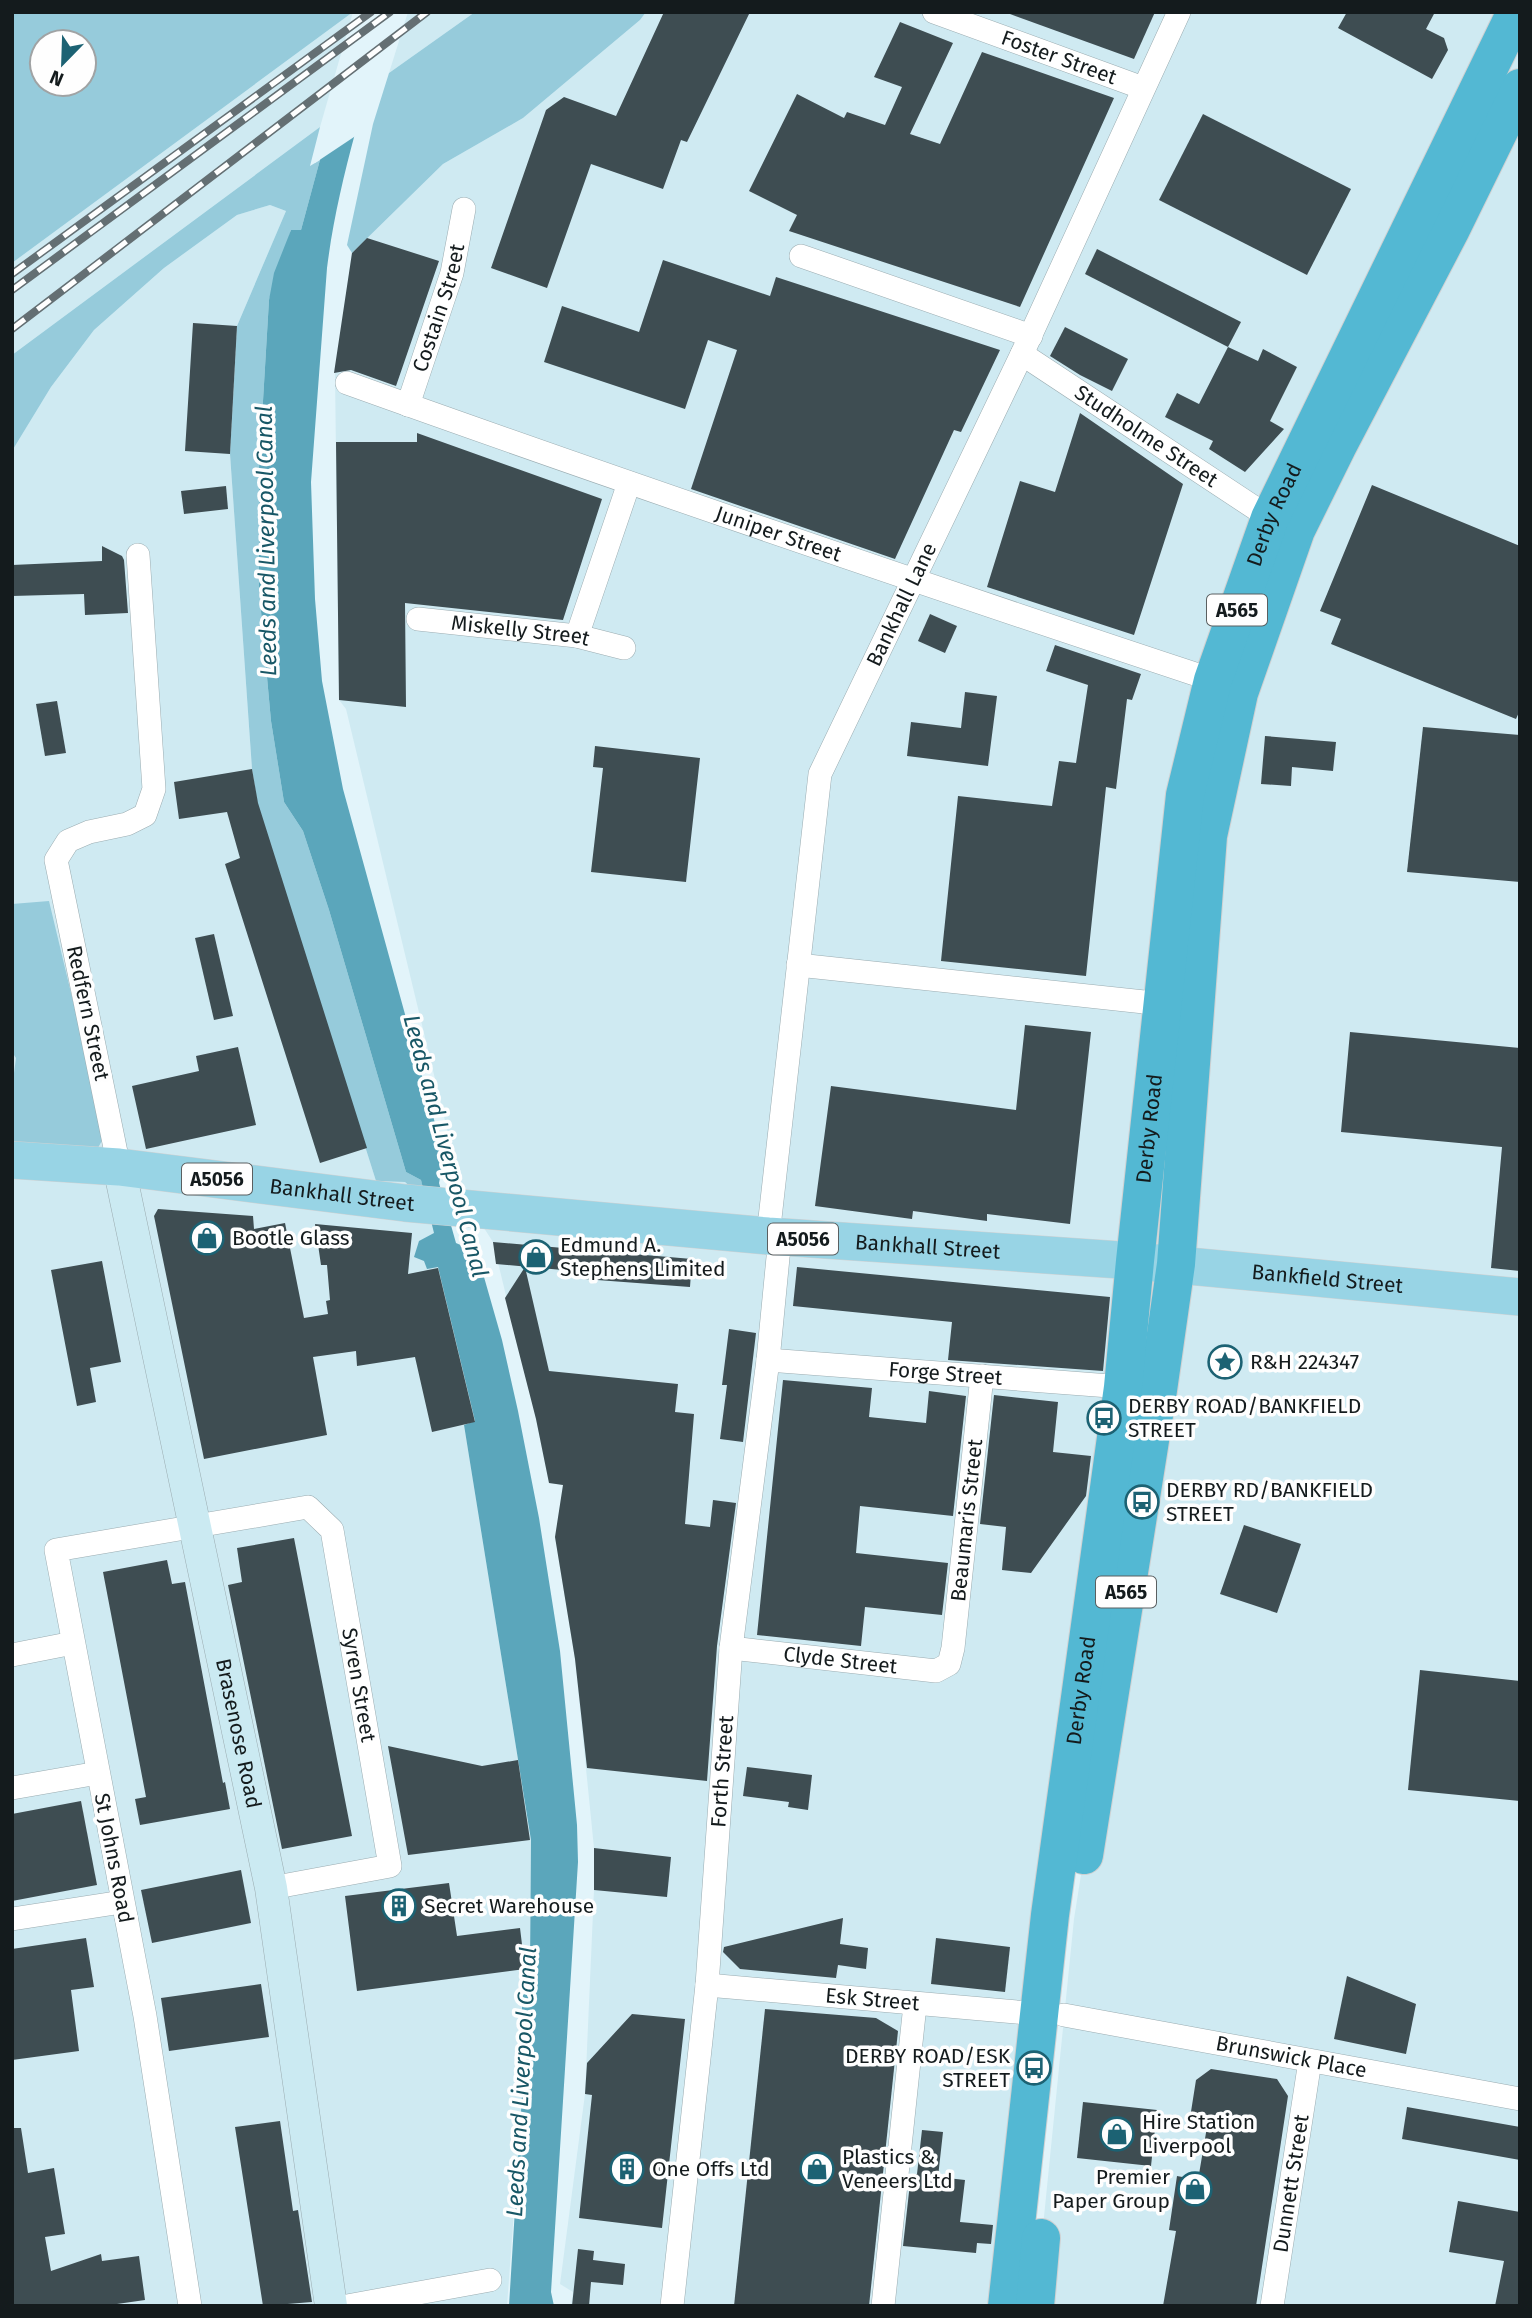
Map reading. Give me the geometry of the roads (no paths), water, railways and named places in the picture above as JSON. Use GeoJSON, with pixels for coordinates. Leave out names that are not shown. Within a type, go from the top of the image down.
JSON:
{"type":"FeatureCollection","features":[{"type":"Feature","properties":{"kind":"highway","name":"Derby Road"},"geometry":{"type":"LineString","coordinates":[[1035,2306],[1051,2014],[1050,1915],[1124,1387],[1185,795],[1213,680],[1270,518],[1516,12]]}},
{"type":"Feature","properties":{"kind":"highway","name":"Derby Road"},"geometry":{"type":"LineString","coordinates":[[1007,2306],[1051,2014],[1074,1919],[1158,1391],[1176,1264],[1209,836],[1239,692],[1296,530],[1451,229],[1520,88]]}},
{"type":"Feature","properties":{"kind":"highway"},"geometry":{"type":"LineString","coordinates":[[1135,1261],[1150,1253],[1156,1240],[1172,1090],[1192,1049]]}},
{"type":"Feature","properties":{"kind":"highway"},"geometry":{"type":"LineString","coordinates":[[1111,1472],[1127,1433],[1148,1290],[1158,1274],[1176,1264]]}},
{"type":"Feature","properties":{"kind":"main road","name":"Bankhall Street"},"geometry":{"type":"LineString","coordinates":[[12,1160],[119,1167],[405,1203],[774,1237],[1135,1261]]}},
{"type":"Feature","properties":{"kind":"main road","name":"Brasenose Road"},"geometry":{"type":"LineString","coordinates":[[119,1167],[271,1888],[331,2306]]}},
{"type":"Feature","properties":{"kind":"main road","name":"Bankfield Street"},"geometry":{"type":"LineString","coordinates":[[1135,1261],[1520,1297]]}},
{"type":"Feature","properties":{"kind":"street","name":"Foster Street"},"geometry":{"type":"LineString","coordinates":[[934,12],[1143,88]]}},
{"type":"Feature","properties":{"kind":"street","name":"Bankhall Lane"},"geometry":{"type":"LineString","coordinates":[[774,1237],[798,965],[820,774],[1026,345],[1179,12]]}},
{"type":"Feature","properties":{"kind":"street","name":"Costain Street"},"geometry":{"type":"LineString","coordinates":[[408,405],[452,273],[464,208]]}},
{"type":"Feature","properties":{"kind":"street","name":"Studholme Street"},"geometry":{"type":"LineString","coordinates":[[801,256],[1026,345],[1270,518]]}},
{"type":"Feature","properties":{"kind":"street","name":"Juniper Street"},"geometry":{"type":"LineString","coordinates":[[347,383],[913,581],[1213,680]]}},
{"type":"Feature","properties":{"kind":"street"},"geometry":{"type":"LineString","coordinates":[[577,636],[629,483]]}},
{"type":"Feature","properties":{"kind":"street","name":"Redfern Street"},"geometry":{"type":"LineString","coordinates":[[119,1167],[57,859],[68,841],[89,832],[127,824],[145,815],[154,789],[138,555]]}},
{"type":"Feature","properties":{"kind":"street","name":"Miskelly Street"},"geometry":{"type":"LineString","coordinates":[[418,619],[577,636],[624,648]]}},
{"type":"Feature","properties":{"kind":"street"},"geometry":{"type":"LineString","coordinates":[[798,965],[1163,1004]]}},
{"type":"Feature","properties":{"kind":"street","name":"Forth Street"},"geometry":{"type":"LineString","coordinates":[[672,2306],[707,1985],[731,1648],[768,1360],[774,1237]]}},
{"type":"Feature","properties":{"kind":"street","name":"Forge Street"},"geometry":{"type":"LineString","coordinates":[[768,1360],[1124,1387]]}},
{"type":"Feature","properties":{"kind":"street","name":"Beaumaris Street"},"geometry":{"type":"LineString","coordinates":[[949,1664],[955,1635],[982,1377]]}},
{"type":"Feature","properties":{"kind":"street","name":"Syren Street"},"geometry":{"type":"LineString","coordinates":[[194,1525],[308,1507],[332,1530],[390,1866],[271,1888]]}},
{"type":"Feature","properties":{"kind":"street","name":"St Johns Road"},"geometry":{"type":"LineString","coordinates":[[190,2306],[145,2016],[56,1550],[194,1525]]}},
{"type":"Feature","properties":{"kind":"street"},"geometry":{"type":"LineString","coordinates":[[12,1655],[74,1643]]}},
{"type":"Feature","properties":{"kind":"street","name":"Clyde Street"},"geometry":{"type":"LineString","coordinates":[[731,1648],[936,1671],[949,1664]]}},
{"type":"Feature","properties":{"kind":"street"},"geometry":{"type":"LineString","coordinates":[[12,1788],[98,1773]]}},
{"type":"Feature","properties":{"kind":"street"},"geometry":{"type":"LineString","coordinates":[[12,1919],[122,1902]]}},
{"type":"Feature","properties":{"kind":"street","name":"Esk Street"},"geometry":{"type":"LineString","coordinates":[[707,1985],[915,2005],[1051,2014]]}},
{"type":"Feature","properties":{"kind":"street"},"geometry":{"type":"LineString","coordinates":[[883,2306],[915,2005]]}},
{"type":"Feature","properties":{"kind":"street","name":"Brunswick Place"},"geometry":{"type":"LineString","coordinates":[[1051,2014],[1520,2099]]}},
{"type":"Feature","properties":{"kind":"street","name":"Dunnett Street"},"geometry":{"type":"LineString","coordinates":[[1272,2306],[1310,2061]]}},
{"type":"Feature","properties":{"kind":"street"},"geometry":{"type":"LineString","coordinates":[[346,2306],[490,2280]]}},
{"type":"Feature","properties":{"kind":"water","name":"Leeds and Liverpool Canal"},"geometry":{"type":"Polygon","coordinates":[[[360,12],[390,12],[345,171],[327,268],[311,482],[315,599],[322,681],[343,789],[438,1134],[443,1162],[439,1183],[456,1243],[472,1250],[480,1263],[502,1340],[539,1518],[560,1651],[577,1825],[578,1862],[551,2292],[554,2306],[509,2306],[524,2063],[519,2057],[523,1992],[530,1966],[531,1840],[464,1425],[475,1421],[438,1267],[427,1269],[424,1261],[414,1257],[419,1241],[434,1233],[421,1180],[406,1172],[303,831],[284,802],[271,721],[259,589],[259,468],[269,300],[274,273],[291,230],[301,230],[360,12]]]}},
{"type":"Feature","properties":{"kind":"railway"},"geometry":{"type":"LineString","coordinates":[[12,274],[371,12]]}},
{"type":"Feature","properties":{"kind":"railway"},"geometry":{"type":"LineString","coordinates":[[12,290],[390,12]]}},
{"type":"Feature","properties":{"kind":"railway"},"geometry":{"type":"LineString","coordinates":[[12,329],[427,12]]}},
{"type":"Feature","properties":{"kind":"place","name":"Bootle Glass"},"geometry":{"type":"Point","coordinates":[207,1238]}},
{"type":"Feature","properties":{"kind":"place","name":"Edmund A. Stephens Limited"},"geometry":{"type":"Point","coordinates":[536,1257]}},
{"type":"Feature","properties":{"kind":"place","name":"R&H 224347"},"geometry":{"type":"Point","coordinates":[1225,1362]}},
{"type":"Feature","properties":{"kind":"place","name":"DERBY ROAD/BANKFIELD STREET"},"geometry":{"type":"Point","coordinates":[1104,1418]}},
{"type":"Feature","properties":{"kind":"place","name":"DERBY RD/BANKFIELD STREET"},"geometry":{"type":"Point","coordinates":[1142,1502]}},
{"type":"Feature","properties":{"kind":"place","name":"Secret Warehouse"},"geometry":{"type":"Point","coordinates":[399,1906]}},
{"type":"Feature","properties":{"kind":"place","name":"DERBY ROAD/ESK STREET"},"geometry":{"type":"Point","coordinates":[1034,2068]}},
{"type":"Feature","properties":{"kind":"place","name":"Hire Station Liverpool"},"geometry":{"type":"Point","coordinates":[1117,2134]}},
{"type":"Feature","properties":{"kind":"place","name":"One Offs Ltd"},"geometry":{"type":"Point","coordinates":[627,2169]}},
{"type":"Feature","properties":{"kind":"place","name":"Plastics & Veneers Ltd"},"geometry":{"type":"Point","coordinates":[817,2169]}},
{"type":"Feature","properties":{"kind":"place","name":"Premier Paper Group"},"geometry":{"type":"Point","coordinates":[1195,2189]}}]}
